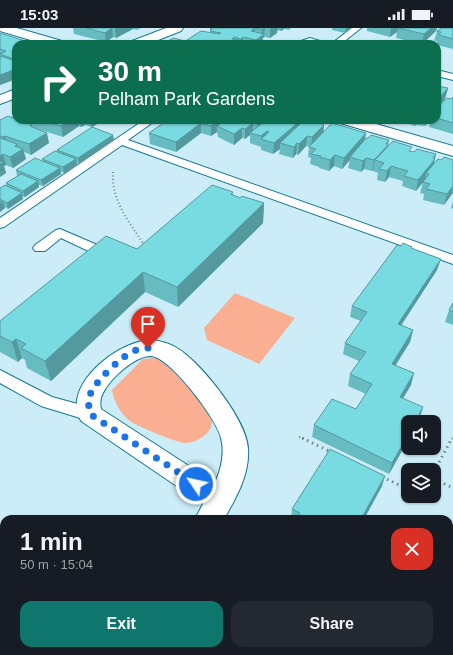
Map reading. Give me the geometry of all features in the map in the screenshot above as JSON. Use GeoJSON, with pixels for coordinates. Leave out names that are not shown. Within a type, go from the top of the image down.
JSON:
{"type":"FeatureCollection","features":[{"type":"Feature","properties":{"kind":"street"},"geometry":{"type":"LineString","coordinates":[[4,28],[44,40]]}},
{"type":"Feature","properties":{"kind":"street"},"geometry":{"type":"LineString","coordinates":[[147,40],[176,28]]}},
{"type":"Feature","properties":{"kind":"street"},"geometry":{"type":"LineString","coordinates":[[0,100],[12,95]]}},
{"type":"Feature","properties":{"kind":"street"},"geometry":{"type":"LineString","coordinates":[[359,124],[453,151]]}},
{"type":"Feature","properties":{"kind":"street"},"geometry":{"type":"LineString","coordinates":[[156,348],[177,358],[223,416],[234,438],[234,462],[215,510],[90,414],[89,397],[93,389],[106,374],[130,353],[138,349],[156,348]]}},
{"type":"Feature","properties":{"kind":"lane"},"geometry":{"type":"LineString","coordinates":[[340,40],[357,28]]}},
{"type":"Feature","properties":{"kind":"lane"},"geometry":{"type":"LineString","coordinates":[[441,74],[453,77]]}},
{"type":"Feature","properties":{"kind":"lane"},"geometry":{"type":"LineString","coordinates":[[0,224],[145,124]]}},
{"type":"Feature","properties":{"kind":"lane"},"geometry":{"type":"LineString","coordinates":[[120,141],[453,260]]}},
{"type":"Feature","properties":{"kind":"lane"},"geometry":{"type":"LineString","coordinates":[[40,248],[60,233],[104,253]]}},
{"type":"Feature","properties":{"kind":"lane"},"geometry":{"type":"LineString","coordinates":[[0,376],[46,402],[90,414]]}},
{"type":"Feature","properties":{"kind":"path"},"geometry":{"type":"LineString","coordinates":[[120,141],[118,158],[113,167],[111,181],[113,191],[120,207],[149,251]]}},
{"type":"Feature","properties":{"kind":"path"},"geometry":{"type":"LineString","coordinates":[[299,437],[333,453]]}},
{"type":"Feature","properties":{"kind":"path"},"geometry":{"type":"LineString","coordinates":[[439,463],[453,437]]}},
{"type":"Feature","properties":{"kind":"path"},"geometry":{"type":"LineString","coordinates":[[381,476],[401,486]]}},
{"type":"Feature","properties":{"kind":"path"},"geometry":{"type":"LineString","coordinates":[[441,482],[453,488]]}},
{"type":"Feature","properties":{"kind":"shaded area"},"geometry":{"type":"Polygon","coordinates":[[[235,293],[295,318],[259,364],[207,340],[204,328],[235,293]]]}},
{"type":"Feature","properties":{"kind":"shaded area"},"geometry":{"type":"Polygon","coordinates":[[[155,358],[164,363],[180,377],[194,393],[212,420],[208,432],[198,440],[185,443],[173,440],[135,424],[124,415],[116,403],[112,390],[143,359],[155,358]]]}},
{"type":"Feature","properties":{"kind":"building"},"geometry":{"type":"Polygon","coordinates":[[[86,28],[112,28],[105,33],[86,28]]]}},
{"type":"Feature","properties":{"kind":"building"},"geometry":{"type":"Polygon","coordinates":[[[255,28],[251,31],[264,34],[256,40],[243,37],[241,39],[234,37],[232,39],[239,40],[187,40],[201,31],[221,33],[210,31],[212,29],[210,29],[255,28]]]}},
{"type":"Feature","properties":{"kind":"building"},"geometry":{"type":"Polygon","coordinates":[[[398,28],[431,28],[424,34],[398,28]]]}},
{"type":"Feature","properties":{"kind":"building"},"geometry":{"type":"Polygon","coordinates":[[[441,28],[453,28],[453,39],[439,35],[441,32],[437,31],[441,28]]]}},
{"type":"Feature","properties":{"kind":"building"},"geometry":{"type":"Polygon","coordinates":[[[0,33],[22,40],[12,40],[12,58],[0,54],[6,51],[0,49],[0,33]]]}},
{"type":"Feature","properties":{"kind":"building"},"geometry":{"type":"Polygon","coordinates":[[[174,38],[181,40],[170,40],[174,38]]]}},
{"type":"Feature","properties":{"kind":"building"},"geometry":{"type":"Polygon","coordinates":[[[0,56],[12,60],[12,70],[0,75],[0,56]]]}},
{"type":"Feature","properties":{"kind":"building"},"geometry":{"type":"Polygon","coordinates":[[[441,87],[448,88],[441,96],[441,87]]]}},
{"type":"Feature","properties":{"kind":"building"},"geometry":{"type":"Polygon","coordinates":[[[453,97],[453,123],[441,119],[441,105],[447,98],[451,99],[453,97]]]}},
{"type":"Feature","properties":{"kind":"building"},"geometry":{"type":"Polygon","coordinates":[[[8,116],[12,118],[12,124],[29,124],[32,125],[30,126],[47,133],[29,144],[5,136],[3,137],[0,136],[0,120],[8,116]]]}},
{"type":"Feature","properties":{"kind":"building"},"geometry":{"type":"Polygon","coordinates":[[[162,124],[200,124],[176,142],[149,133],[162,124]]]}},
{"type":"Feature","properties":{"kind":"building"},"geometry":{"type":"Polygon","coordinates":[[[220,124],[252,124],[245,129],[242,128],[234,134],[217,126],[220,124]]]}},
{"type":"Feature","properties":{"kind":"building"},"geometry":{"type":"Polygon","coordinates":[[[261,124],[296,124],[274,143],[261,139],[269,132],[267,131],[261,136],[250,133],[261,124]]]}},
{"type":"Feature","properties":{"kind":"building"},"geometry":{"type":"Polygon","coordinates":[[[300,124],[324,125],[312,137],[307,136],[294,147],[280,143],[300,124]]]}},
{"type":"Feature","properties":{"kind":"building"},"geometry":{"type":"Polygon","coordinates":[[[331,124],[366,133],[344,158],[335,155],[330,160],[320,157],[321,156],[311,154],[316,149],[309,147],[331,124]]]}},
{"type":"Feature","properties":{"kind":"building"},"geometry":{"type":"Polygon","coordinates":[[[92,127],[113,135],[78,158],[57,150],[92,127]]]}},
{"type":"Feature","properties":{"kind":"building"},"geometry":{"type":"Polygon","coordinates":[[[371,135],[389,140],[386,144],[388,145],[374,160],[366,158],[363,161],[350,157],[366,138],[371,135]]]}},
{"type":"Feature","properties":{"kind":"building"},"geometry":{"type":"Polygon","coordinates":[[[0,138],[17,144],[15,146],[23,149],[10,157],[3,154],[0,156],[0,138]]]}},
{"type":"Feature","properties":{"kind":"building"},"geometry":{"type":"Polygon","coordinates":[[[393,141],[412,147],[409,151],[414,152],[417,149],[436,154],[433,158],[435,159],[418,180],[404,176],[408,171],[391,166],[387,171],[379,169],[384,163],[375,160],[393,141]]]}},
{"type":"Feature","properties":{"kind":"building"},"geometry":{"type":"Polygon","coordinates":[[[55,151],[76,159],[63,167],[42,159],[55,151]]]}},
{"type":"Feature","properties":{"kind":"building"},"geometry":{"type":"Polygon","coordinates":[[[444,157],[453,160],[453,186],[447,194],[426,189],[430,184],[423,182],[429,174],[426,173],[438,159],[441,160],[444,157]]]}},
{"type":"Feature","properties":{"kind":"building"},"geometry":{"type":"Polygon","coordinates":[[[35,158],[60,168],[41,180],[16,170],[35,158]]]}},
{"type":"Feature","properties":{"kind":"building"},"geometry":{"type":"Polygon","coordinates":[[[21,174],[38,181],[23,191],[6,183],[21,174]]]}},
{"type":"Feature","properties":{"kind":"building"},"geometry":{"type":"Polygon","coordinates":[[[5,185],[22,193],[7,203],[0,199],[0,188],[5,185]]]}},
{"type":"Feature","properties":{"kind":"building"},"geometry":{"type":"Polygon","coordinates":[[[212,185],[233,192],[231,194],[240,198],[242,196],[264,203],[177,287],[143,272],[45,361],[21,348],[26,344],[16,339],[12,342],[0,336],[0,321],[106,236],[137,249],[212,185]]]}},
{"type":"Feature","properties":{"kind":"building"},"geometry":{"type":"Polygon","coordinates":[[[403,243],[412,247],[411,248],[441,259],[398,324],[413,330],[392,364],[414,373],[400,397],[423,407],[419,415],[401,415],[401,447],[392,463],[314,425],[332,399],[356,409],[372,384],[350,374],[366,352],[345,343],[367,312],[352,306],[397,245],[401,246],[403,243]]]}},
{"type":"Feature","properties":{"kind":"building"},"geometry":{"type":"Polygon","coordinates":[[[453,303],[453,312],[449,310],[453,303]]]}},
{"type":"Feature","properties":{"kind":"building"},"geometry":{"type":"Polygon","coordinates":[[[330,449],[385,476],[363,515],[299,515],[300,513],[292,509],[330,449]]]}},
{"type":"Feature","properties":{"kind":"route"},"geometry":{"type":"LineString","coordinates":[[148,348],[138,349],[120,360],[93,389],[89,397],[90,414],[196,484]]}}]}
